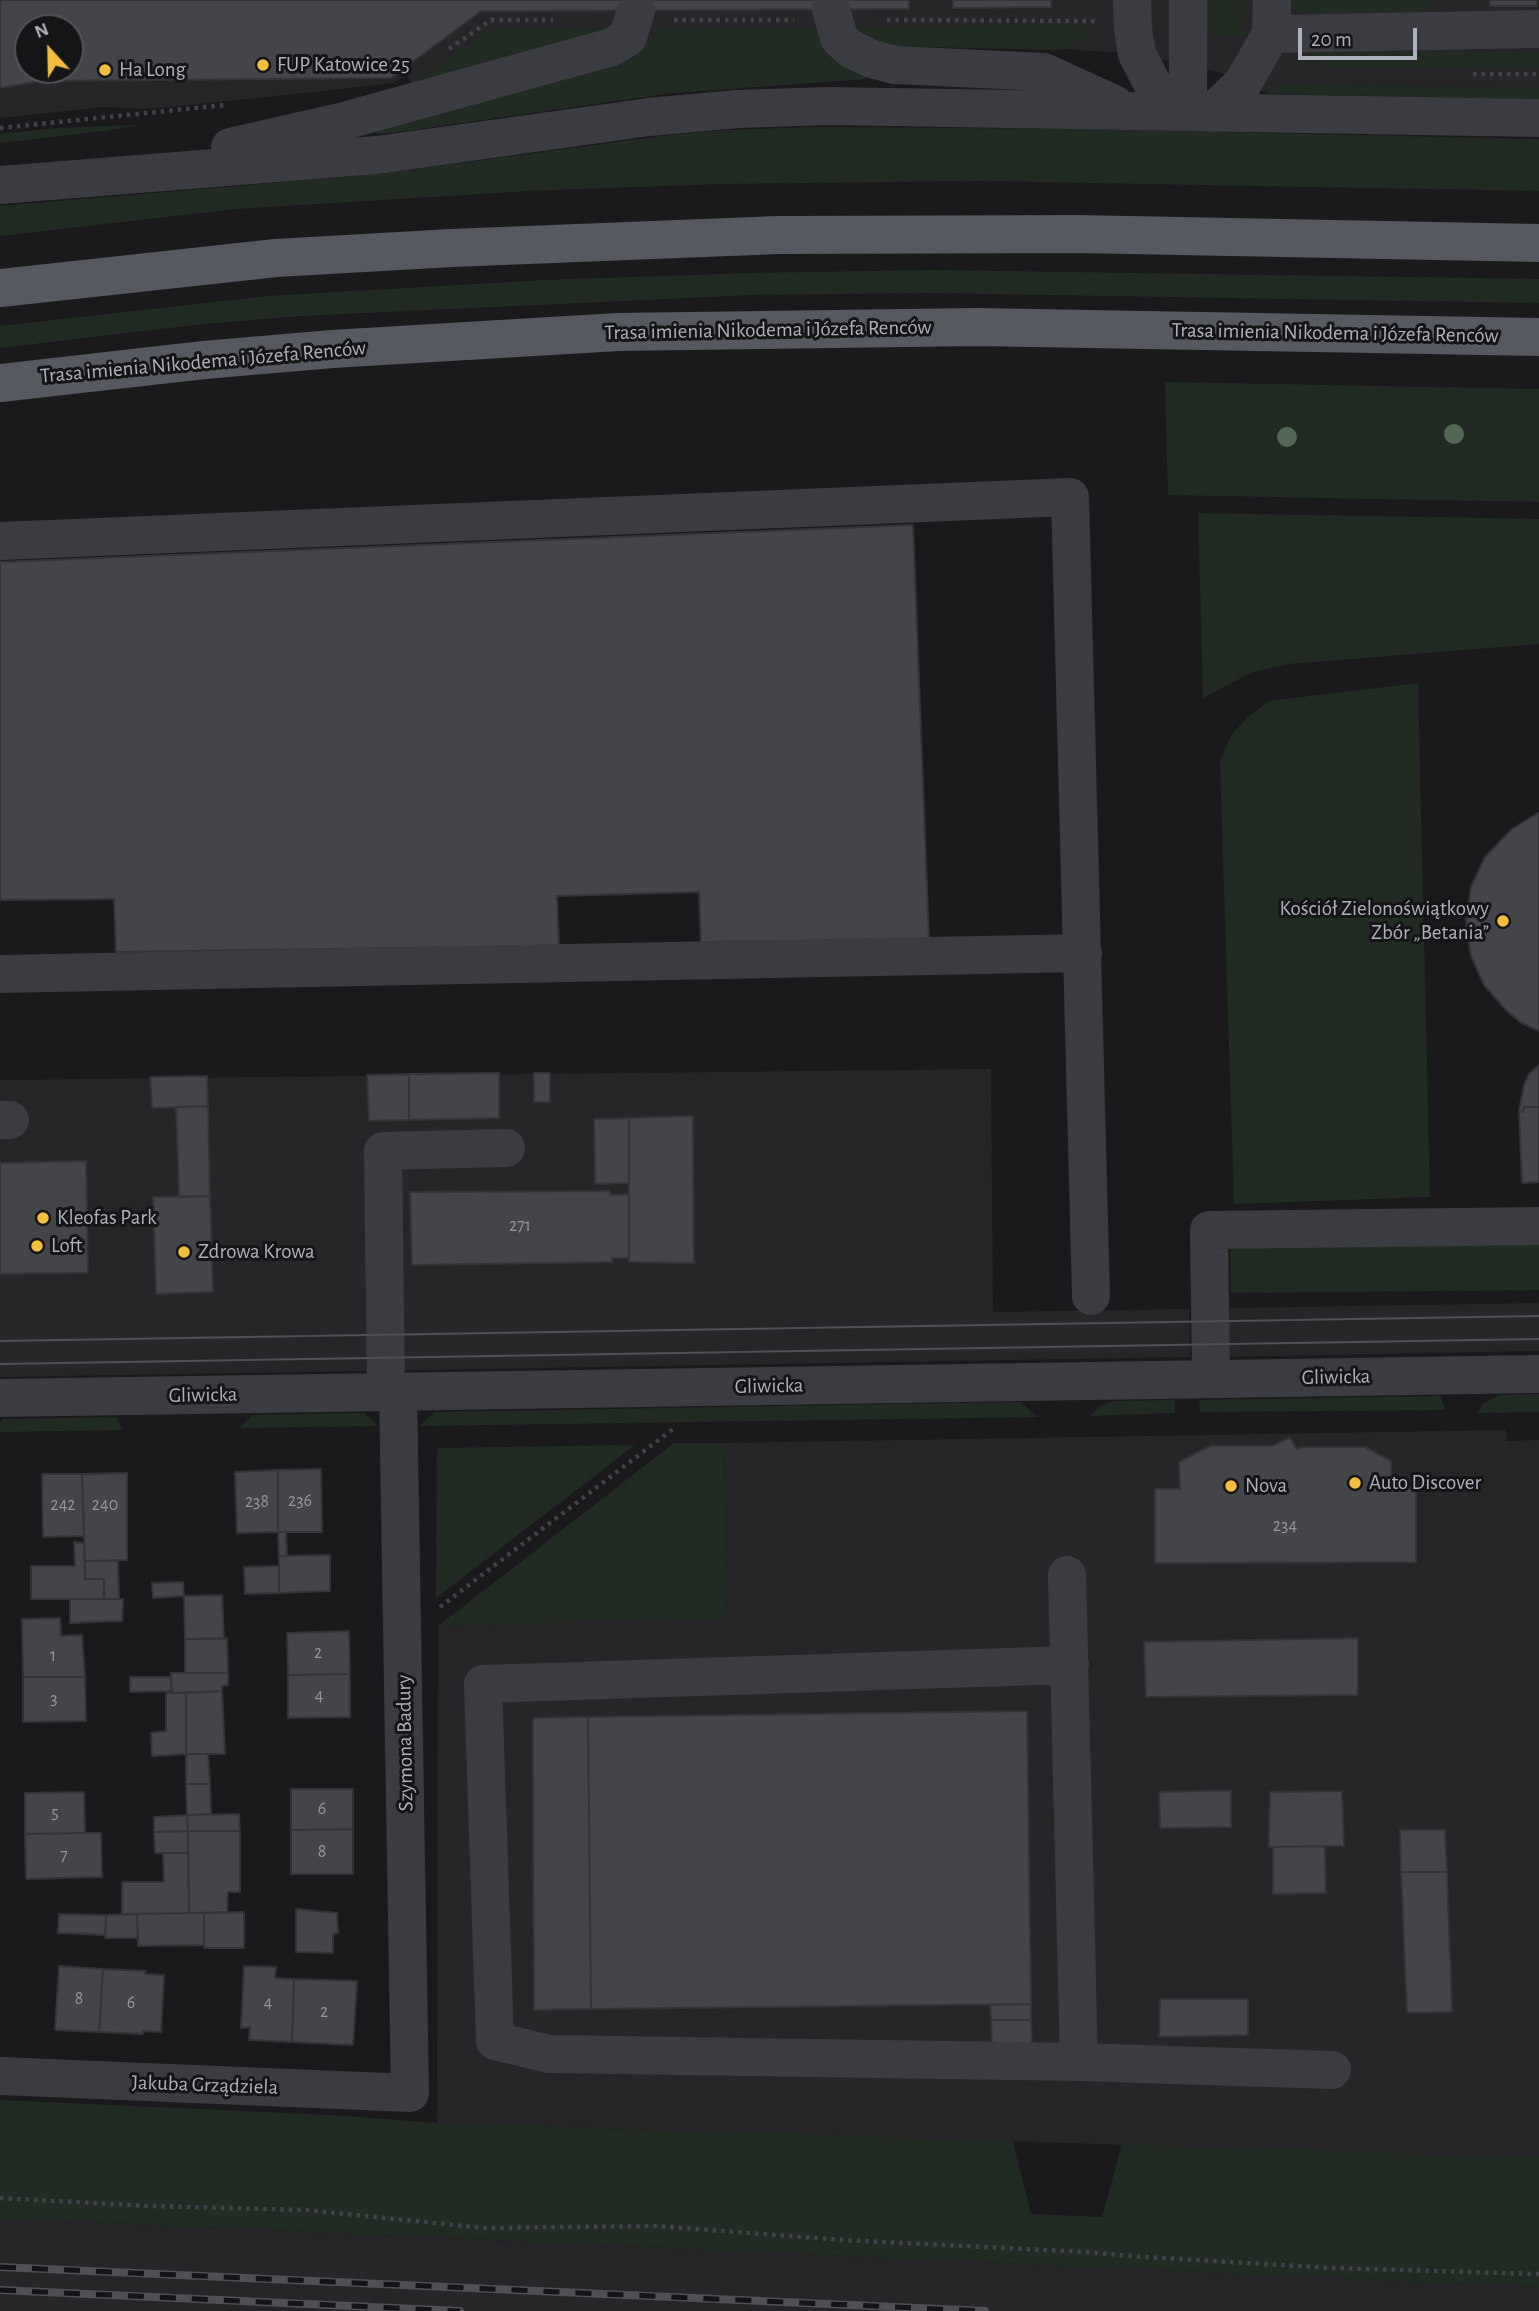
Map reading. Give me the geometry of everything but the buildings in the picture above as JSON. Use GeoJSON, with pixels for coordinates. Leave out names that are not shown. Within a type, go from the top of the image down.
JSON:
{"type":"FeatureCollection","features":[{"type":"Feature","properties":{"kind":"main road"},"geometry":{"type":"LineString","coordinates":[[0,288],[276,258],[466,247],[779,235],[1077,234],[1539,243]]}},
{"type":"Feature","properties":{"kind":"main road","name":"Trasa imienia Nikodema i Józefa Renców"},"geometry":{"type":"LineString","coordinates":[[0,383],[319,350],[618,332],[977,327],[1539,337]]}},
{"type":"Feature","properties":{"kind":"street"},"geometry":{"type":"LineString","coordinates":[[1132,0],[1137,54],[1153,85],[1194,112]]}},
{"type":"Feature","properties":{"kind":"street"},"geometry":{"type":"LineString","coordinates":[[1188,0],[1194,112]]}},
{"type":"Feature","properties":{"kind":"street"},"geometry":{"type":"LineString","coordinates":[[831,9],[839,37],[851,49],[872,59],[895,65],[1044,72],[1129,110]]}},
{"type":"Feature","properties":{"kind":"street"},"geometry":{"type":"LineString","coordinates":[[139,173],[243,144],[340,122],[612,47],[628,37],[636,10]]}},
{"type":"Feature","properties":{"kind":"street"},"geometry":{"type":"LineString","coordinates":[[1194,112],[1243,83],[1272,17],[1456,15],[1539,29]]}},
{"type":"Feature","properties":{"kind":"street"},"geometry":{"type":"LineString","coordinates":[[0,185],[377,155],[649,117],[738,109],[828,106],[1539,118]]}},
{"type":"Feature","properties":{"kind":"street"},"geometry":{"type":"LineString","coordinates":[[0,541],[1070,497],[1091,1296]]}},
{"type":"Feature","properties":{"kind":"street"},"geometry":{"type":"LineString","coordinates":[[0,974],[1083,953]]}},
{"type":"Feature","properties":{"kind":"street","name":"Szymona Badury"},"geometry":{"type":"LineString","coordinates":[[410,2094],[404,1635],[383,1151],[506,1148]]}},
{"type":"Feature","properties":{"kind":"street"},"geometry":{"type":"LineString","coordinates":[[1210,1379],[1209,1230],[1539,1226]]}},
{"type":"Feature","properties":{"kind":"street","name":"Gliwicka"},"geometry":{"type":"LineString","coordinates":[[0,1398],[1539,1374]]}},
{"type":"Feature","properties":{"kind":"street"},"geometry":{"type":"LineString","coordinates":[[1067,1574],[1079,2062]]}},
{"type":"Feature","properties":{"kind":"street"},"geometry":{"type":"LineString","coordinates":[[1070,1665],[483,1684],[495,2041],[549,2054],[1079,2062],[1332,2070]]}},
{"type":"Feature","properties":{"kind":"street","name":"Jakuba Grządziela"},"geometry":{"type":"LineString","coordinates":[[0,2076],[410,2094]]}},
{"type":"Feature","properties":{"kind":"path"},"geometry":{"type":"LineString","coordinates":[[0,128],[150,113]]}},
{"type":"Feature","properties":{"kind":"path"},"geometry":{"type":"LineString","coordinates":[[404,1635],[673,1429]]}},
{"type":"Feature","properties":{"kind":"path"},"geometry":{"type":"LineString","coordinates":[[0,2198],[150,2206],[306,2210],[484,2228],[656,2226],[844,2240],[1087,2252],[1144,2258],[1331,2268],[1539,2274]]}},
{"type":"Feature","properties":{"kind":"shaded area"},"geometry":{"type":"Polygon","coordinates":[[[0,0],[1539,0],[1539,87],[1267,86],[1266,90],[1270,94],[1222,73],[1137,54],[868,42],[865,79],[635,98],[413,84],[406,75],[393,83],[351,88],[152,109],[104,107],[0,118],[0,0]]]}},
{"type":"Feature","properties":{"kind":"shaded area"},"geometry":{"type":"Polygon","coordinates":[[[1200,0],[1246,0],[1243,38],[1200,32],[1200,0]]]}},
{"type":"Feature","properties":{"kind":"shaded area"},"geometry":{"type":"Polygon","coordinates":[[[1287,0],[1439,0],[1421,13],[1308,15],[1291,7],[1287,0]]]}},
{"type":"Feature","properties":{"kind":"shaded area"},"geometry":{"type":"Polygon","coordinates":[[[1093,25],[1082,40],[1056,50],[883,46],[850,26],[1093,25]]]}},
{"type":"Feature","properties":{"kind":"shaded area"},"geometry":{"type":"Polygon","coordinates":[[[818,26],[867,72],[865,79],[672,93],[384,134],[376,134],[374,129],[623,60],[642,49],[655,37],[657,28],[818,26]]]}},
{"type":"Feature","properties":{"kind":"shaded area"},"geometry":{"type":"Polygon","coordinates":[[[607,28],[601,34],[413,84],[488,30],[607,28]]]}},
{"type":"Feature","properties":{"kind":"shaded area"},"geometry":{"type":"Polygon","coordinates":[[[1539,50],[1539,68],[1322,66],[1310,55],[1323,51],[1539,50]]]}},
{"type":"Feature","properties":{"kind":"shaded area"},"geometry":{"type":"Polygon","coordinates":[[[1267,86],[1539,87],[1539,99],[1270,94],[1266,90],[1267,86]]]}},
{"type":"Feature","properties":{"kind":"shaded area"},"geometry":{"type":"Polygon","coordinates":[[[138,125],[0,143],[0,134],[57,128],[138,125]]]}},
{"type":"Feature","properties":{"kind":"shaded area"},"geometry":{"type":"Polygon","coordinates":[[[817,127],[1073,129],[1539,139],[1539,191],[979,181],[717,184],[528,191],[236,209],[0,236],[0,206],[379,174],[662,136],[726,130],[817,127]]]}},
{"type":"Feature","properties":{"kind":"shaded area"},"geometry":{"type":"Polygon","coordinates":[[[932,270],[1539,279],[1539,303],[928,293],[751,295],[301,316],[203,324],[0,348],[0,326],[268,296],[545,280],[932,270]]]}},
{"type":"Feature","properties":{"kind":"shaded area"},"geometry":{"type":"Polygon","coordinates":[[[1165,382],[1539,389],[1539,502],[1168,495],[1165,382]]]}},
{"type":"Feature","properties":{"kind":"shaded area"},"geometry":{"type":"Polygon","coordinates":[[[1198,513],[1539,519],[1539,644],[1289,664],[1252,672],[1203,698],[1198,513]]]}},
{"type":"Feature","properties":{"kind":"shaded area"},"geometry":{"type":"Polygon","coordinates":[[[1418,683],[1430,1197],[1234,1204],[1220,761],[1232,734],[1269,701],[1418,683]]]}},
{"type":"Feature","properties":{"kind":"shaded area"},"geometry":{"type":"Polygon","coordinates":[[[991,1069],[993,1312],[1189,1309],[1190,1357],[0,1377],[0,1080],[991,1069]]]}},
{"type":"Feature","properties":{"kind":"shaded area"},"geometry":{"type":"Polygon","coordinates":[[[1539,1242],[1539,1290],[1231,1293],[1230,1247],[1539,1242]]]}},
{"type":"Feature","properties":{"kind":"shaded area"},"geometry":{"type":"Polygon","coordinates":[[[1539,1303],[1539,1351],[1225,1357],[1225,1308],[1539,1303]]]}},
{"type":"Feature","properties":{"kind":"shaded area"},"geometry":{"type":"Polygon","coordinates":[[[1539,1394],[1539,1412],[1478,1413],[1483,1404],[1499,1395],[1539,1394]]]}},
{"type":"Feature","properties":{"kind":"shaded area"},"geometry":{"type":"Polygon","coordinates":[[[1441,1396],[1445,1410],[1200,1412],[1199,1400],[1441,1396]]]}},
{"type":"Feature","properties":{"kind":"shaded area"},"geometry":{"type":"Polygon","coordinates":[[[1175,1400],[1175,1413],[1090,1416],[1100,1406],[1114,1401],[1175,1400]]]}},
{"type":"Feature","properties":{"kind":"shaded area"},"geometry":{"type":"Polygon","coordinates":[[[1020,1402],[1038,1417],[419,1426],[435,1412],[1020,1402]]]}},
{"type":"Feature","properties":{"kind":"shaded area"},"geometry":{"type":"Polygon","coordinates":[[[364,1413],[378,1426],[239,1428],[253,1415],[364,1413]]]}},
{"type":"Feature","properties":{"kind":"shaded area"},"geometry":{"type":"Polygon","coordinates":[[[117,1417],[122,1430],[0,1432],[0,1422],[3,1419],[117,1417]]]}},
{"type":"Feature","properties":{"kind":"shaded area"},"geometry":{"type":"Polygon","coordinates":[[[1506,1430],[1507,1441],[1539,1440],[1539,2158],[437,2123],[438,1626],[727,1617],[724,1443],[1506,1430]]]}},
{"type":"Feature","properties":{"kind":"shaded area"},"geometry":{"type":"Polygon","coordinates":[[[674,1443],[724,1443],[727,1618],[438,1626],[674,1443]]]}},
{"type":"Feature","properties":{"kind":"shaded area"},"geometry":{"type":"Polygon","coordinates":[[[635,1445],[436,1598],[437,1448],[635,1445]]]}},
{"type":"Feature","properties":{"kind":"shaded area"},"geometry":{"type":"Polygon","coordinates":[[[0,2100],[331,2115],[437,2123],[1013,2141],[1031,2214],[1102,2217],[1122,2144],[1539,2158],[1539,2287],[0,2218],[0,2100]]]}},
{"type":"Feature","properties":{"kind":"shaded area"},"geometry":{"type":"Polygon","coordinates":[[[0,2218],[1539,2287],[1539,2311],[0,2311],[0,2218]]]}},
{"type":"Feature","properties":{"kind":"tram line"},"geometry":{"type":"LineString","coordinates":[[0,1341],[1539,1316]]}},
{"type":"Feature","properties":{"kind":"tram line"},"geometry":{"type":"LineString","coordinates":[[0,1364],[1539,1339]]}},
{"type":"Feature","properties":{"kind":"railway"},"geometry":{"type":"LineString","coordinates":[[0,2267],[985,2311]]}},
{"type":"Feature","properties":{"kind":"railway"},"geometry":{"type":"LineString","coordinates":[[0,2290],[460,2311]]}},
{"type":"Feature","properties":{"kind":"place","name":"FUP Katowice 25"},"geometry":{"type":"Point","coordinates":[263,65]}},
{"type":"Feature","properties":{"kind":"place","name":"Ha Long"},"geometry":{"type":"Point","coordinates":[105,70]}},
{"type":"Feature","properties":{"kind":"place","name":"Kościół Zielonoświątkowy Zbór „Betania”"},"geometry":{"type":"Point","coordinates":[1503,921]}},
{"type":"Feature","properties":{"kind":"place","name":"Kleofas Park"},"geometry":{"type":"Point","coordinates":[43,1218]}},
{"type":"Feature","properties":{"kind":"place","name":"Loft"},"geometry":{"type":"Point","coordinates":[37,1246]}},
{"type":"Feature","properties":{"kind":"place","name":"Zdrowa Krowa"},"geometry":{"type":"Point","coordinates":[184,1252]}},
{"type":"Feature","properties":{"kind":"place","name":"Auto Discover"},"geometry":{"type":"Point","coordinates":[1355,1483]}},
{"type":"Feature","properties":{"kind":"place","name":"Nova"},"geometry":{"type":"Point","coordinates":[1231,1486]}}]}
